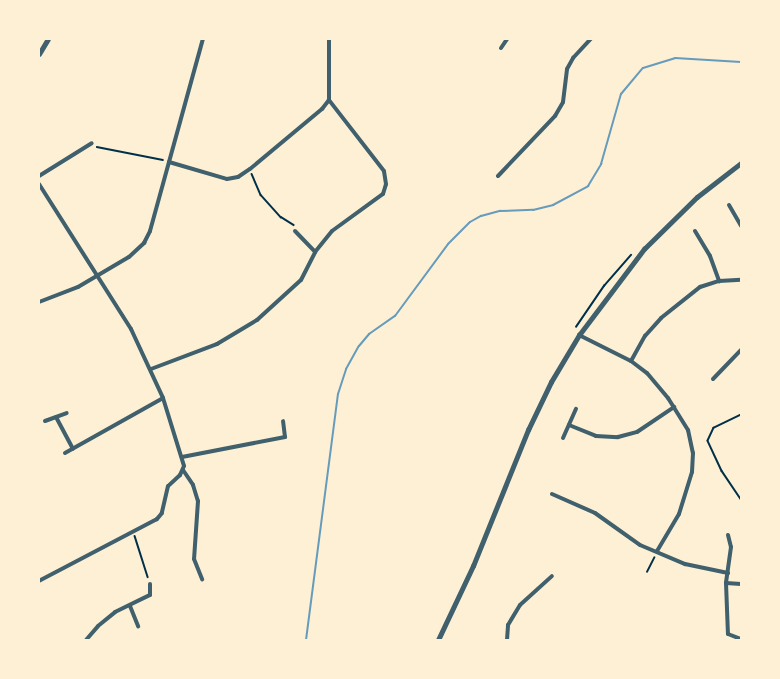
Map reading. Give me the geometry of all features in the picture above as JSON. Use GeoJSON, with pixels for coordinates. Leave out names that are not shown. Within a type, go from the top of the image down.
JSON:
{"type":"FeatureCollection","features":[{"type":"Feature","properties":{"kind":"street"},"geometry":{"type":"LineString","coordinates":[[39,54],[48,39]]}},
{"type":"Feature","properties":{"kind":"street"},"geometry":{"type":"LineString","coordinates":[[39,302],[78,287],[129,256],[144,243],[150,231],[203,39]]}},
{"type":"Feature","properties":{"kind":"street"},"geometry":{"type":"LineString","coordinates":[[151,369],[209,348],[251,324],[292,290],[307,271],[315,252],[332,231],[380,197],[386,184],[384,171],[329,100],[329,39]]}},
{"type":"Feature","properties":{"kind":"street"},"geometry":{"type":"LineString","coordinates":[[501,48],[507,39]]}},
{"type":"Feature","properties":{"kind":"street"},"geometry":{"type":"LineString","coordinates":[[498,176],[555,116],[563,102],[567,69],[573,57],[591,39]]}},
{"type":"Feature","properties":{"kind":"street"},"geometry":{"type":"LineString","coordinates":[[169,162],[227,179],[238,177],[322,109],[329,100]]}},
{"type":"Feature","properties":{"kind":"street"},"geometry":{"type":"LineString","coordinates":[[39,176],[92,143]]}},
{"type":"Feature","properties":{"kind":"street"},"geometry":{"type":"LineString","coordinates":[[438,640],[473,566],[528,430],[551,382],[579,335],[619,278],[651,241],[697,197],[741,163]]}},
{"type":"Feature","properties":{"kind":"street"},"geometry":{"type":"LineString","coordinates":[[39,184],[131,329],[163,398],[182,457],[183,470],[193,485],[198,501],[194,559],[202,579]]}},
{"type":"Feature","properties":{"kind":"street"},"geometry":{"type":"LineString","coordinates":[[729,205],[741,226]]}},
{"type":"Feature","properties":{"kind":"street"},"geometry":{"type":"LineString","coordinates":[[295,231],[315,252]]}},
{"type":"Feature","properties":{"kind":"street"},"geometry":{"type":"LineString","coordinates":[[695,231],[710,256],[719,281]]}},
{"type":"Feature","properties":{"kind":"street"},"geometry":{"type":"LineString","coordinates":[[631,361],[645,336],[661,318],[700,287],[719,281],[741,280]]}},
{"type":"Feature","properties":{"kind":"street"},"geometry":{"type":"LineString","coordinates":[[579,335],[631,361],[653,379],[674,407],[691,440],[693,464],[679,514],[657,551]]}},
{"type":"Feature","properties":{"kind":"street"},"geometry":{"type":"LineString","coordinates":[[713,379],[741,350]]}},
{"type":"Feature","properties":{"kind":"street"},"geometry":{"type":"LineString","coordinates":[[65,453],[163,398]]}},
{"type":"Feature","properties":{"kind":"street"},"geometry":{"type":"LineString","coordinates":[[569,425],[596,436],[618,437],[637,432],[674,407]]}},
{"type":"Feature","properties":{"kind":"street"},"geometry":{"type":"LineString","coordinates":[[563,438],[576,409]]}},
{"type":"Feature","properties":{"kind":"street"},"geometry":{"type":"LineString","coordinates":[[45,422],[67,412]]}},
{"type":"Feature","properties":{"kind":"street"},"geometry":{"type":"LineString","coordinates":[[56,417],[72,449]]}},
{"type":"Feature","properties":{"kind":"street"},"geometry":{"type":"LineString","coordinates":[[182,457],[285,436],[283,421]]}},
{"type":"Feature","properties":{"kind":"street"},"geometry":{"type":"LineString","coordinates":[[39,581],[133,534],[162,513],[168,486],[183,470]]}},
{"type":"Feature","properties":{"kind":"street"},"geometry":{"type":"LineString","coordinates":[[552,494],[595,513],[627,538],[685,564],[728,573]]}},
{"type":"Feature","properties":{"kind":"street"},"geometry":{"type":"LineString","coordinates":[[728,535],[731,547],[726,583],[727,635],[741,639]]}},
{"type":"Feature","properties":{"kind":"street"},"geometry":{"type":"LineString","coordinates":[[507,640],[508,625],[519,605],[552,576]]}},
{"type":"Feature","properties":{"kind":"street"},"geometry":{"type":"LineString","coordinates":[[726,583],[741,584]]}},
{"type":"Feature","properties":{"kind":"street"},"geometry":{"type":"LineString","coordinates":[[86,640],[98,626],[150,595],[150,584]]}},
{"type":"Feature","properties":{"kind":"street"},"geometry":{"type":"LineString","coordinates":[[129,606],[138,626]]}},
{"type":"Feature","properties":{"kind":"path"},"geometry":{"type":"LineString","coordinates":[[92,143],[99,148],[169,162]]}},
{"type":"Feature","properties":{"kind":"path"},"geometry":{"type":"LineString","coordinates":[[250,169],[261,195],[281,217],[295,225],[295,231]]}},
{"type":"Feature","properties":{"kind":"path"},"geometry":{"type":"LineString","coordinates":[[576,328],[604,286],[634,252]]}},
{"type":"Feature","properties":{"kind":"path"},"geometry":{"type":"LineString","coordinates":[[741,415],[714,428],[708,436],[722,471],[741,499]]}},
{"type":"Feature","properties":{"kind":"path"},"geometry":{"type":"LineString","coordinates":[[133,534],[139,543],[150,584]]}},
{"type":"Feature","properties":{"kind":"path"},"geometry":{"type":"LineString","coordinates":[[647,572],[657,551]]}},
{"type":"Feature","properties":{"kind":"waterway"},"geometry":{"type":"LineString","coordinates":[[306,640],[338,394],[346,369],[359,346],[369,334],[395,316],[448,244],[470,222],[481,216],[500,211],[533,210],[553,205],[588,186],[601,164],[621,94],[643,68],[675,58],[741,62]]}}]}
